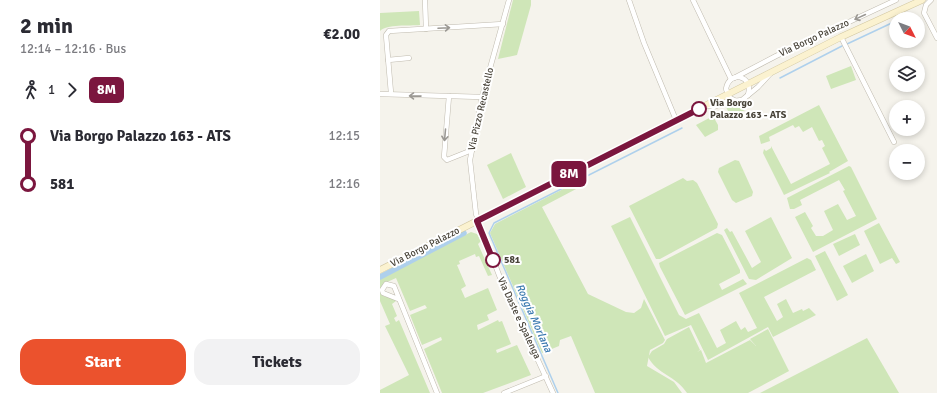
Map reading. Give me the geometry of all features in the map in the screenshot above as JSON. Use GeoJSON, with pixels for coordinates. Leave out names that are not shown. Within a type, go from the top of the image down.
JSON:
{"type":"FeatureCollection","features":[{"type":"Feature","properties":{"kind":"main road","name":"Via Borgo Palazzo"},"geometry":{"type":"LineString","coordinates":[[380,270],[841,37],[922,0]]}},
{"type":"Feature","properties":{"kind":"street"},"geometry":{"type":"LineString","coordinates":[[426,0],[426,29]]}},
{"type":"Feature","properties":{"kind":"street","name":"Via Pizzo Recastello"},"geometry":{"type":"LineString","coordinates":[[477,221],[470,160],[482,97],[503,24],[508,0]]}},
{"type":"Feature","properties":{"kind":"street"},"geometry":{"type":"LineString","coordinates":[[629,0],[644,43],[676,120]]}},
{"type":"Feature","properties":{"kind":"street"},"geometry":{"type":"LineString","coordinates":[[693,0],[732,78]]}},
{"type":"Feature","properties":{"kind":"street"},"geometry":{"type":"LineString","coordinates":[[882,6],[885,0]]}},
{"type":"Feature","properties":{"kind":"street","name":"Via Borgo Palazzo"},"geometry":{"type":"LineString","coordinates":[[732,78],[896,0]]}},
{"type":"Feature","properties":{"kind":"street"},"geometry":{"type":"LineString","coordinates":[[931,0],[926,5],[924,13],[937,38]]}},
{"type":"Feature","properties":{"kind":"street"},"geometry":{"type":"LineString","coordinates":[[391,93],[386,35],[391,30],[503,24]]}},
{"type":"Feature","properties":{"kind":"street"},"geometry":{"type":"LineString","coordinates":[[841,37],[894,142]]}},
{"type":"Feature","properties":{"kind":"street"},"geometry":{"type":"LineString","coordinates":[[388,60],[408,58]]}},
{"type":"Feature","properties":{"kind":"street","name":"Via Borgo Palazzo"},"geometry":{"type":"LineString","coordinates":[[706,105],[714,107],[726,102],[745,99],[772,72]]}},
{"type":"Feature","properties":{"kind":"street"},"geometry":{"type":"LineString","coordinates":[[738,101],[733,100],[727,95],[726,86],[732,78],[742,77],[749,84],[748,95]]}},
{"type":"Feature","properties":{"kind":"street"},"geometry":{"type":"LineString","coordinates":[[380,94],[391,93],[395,95],[482,97]]}},
{"type":"Feature","properties":{"kind":"street"},"geometry":{"type":"LineString","coordinates":[[449,96],[444,157],[447,160],[472,150]]}},
{"type":"Feature","properties":{"kind":"street","name":"Via Daste e Spalenga"},"geometry":{"type":"LineString","coordinates":[[477,221],[511,302],[553,393]]}},
{"type":"Feature","properties":{"kind":"street"},"geometry":{"type":"LineString","coordinates":[[398,299],[437,393]]}},
{"type":"Feature","properties":{"kind":"street"},"geometry":{"type":"LineString","coordinates":[[504,393],[514,391],[546,376]]}},
{"type":"Feature","properties":{"kind":"green space"},"geometry":{"type":"Polygon","coordinates":[[[513,0],[531,0],[531,5],[517,55],[498,59],[513,0]]]}},
{"type":"Feature","properties":{"kind":"green space"},"geometry":{"type":"Polygon","coordinates":[[[419,11],[420,25],[393,26],[387,27],[380,31],[380,13],[419,11]]]}},
{"type":"Feature","properties":{"kind":"green space"},"geometry":{"type":"Polygon","coordinates":[[[851,66],[856,80],[831,89],[826,76],[851,66]]]}},
{"type":"Feature","properties":{"kind":"green space"},"geometry":{"type":"Polygon","coordinates":[[[733,103],[738,106],[743,106],[745,110],[727,119],[725,116],[729,113],[726,107],[733,103]]]}},
{"type":"Feature","properties":{"kind":"green space"},"geometry":{"type":"Polygon","coordinates":[[[819,105],[848,161],[829,172],[830,173],[784,195],[763,153],[764,149],[766,151],[771,148],[771,146],[791,184],[830,164],[822,148],[825,146],[822,140],[819,141],[812,127],[803,132],[799,126],[795,128],[793,125],[769,137],[770,141],[761,144],[759,136],[819,105]]]}},
{"type":"Feature","properties":{"kind":"green space"},"geometry":{"type":"Polygon","coordinates":[[[713,116],[718,125],[718,130],[705,137],[696,125],[713,116]]]}},
{"type":"Feature","properties":{"kind":"green space"},"geometry":{"type":"Polygon","coordinates":[[[511,153],[526,187],[503,199],[487,165],[511,153]]]}},
{"type":"Feature","properties":{"kind":"green space"},"geometry":{"type":"Polygon","coordinates":[[[735,160],[739,161],[753,192],[752,196],[736,203],[732,200],[718,172],[719,168],[735,160]]]}},
{"type":"Feature","properties":{"kind":"green space"},"geometry":{"type":"Polygon","coordinates":[[[849,166],[851,167],[877,219],[813,252],[795,217],[805,212],[813,226],[811,228],[816,236],[823,236],[833,230],[824,211],[838,204],[847,220],[856,216],[843,191],[845,190],[839,180],[800,200],[802,205],[794,209],[790,209],[787,198],[849,166]]]}},
{"type":"Feature","properties":{"kind":"green space"},"geometry":{"type":"Polygon","coordinates":[[[683,178],[687,181],[693,180],[697,183],[718,224],[717,228],[660,259],[656,259],[629,206],[683,178]]]}},
{"type":"Feature","properties":{"kind":"green space"},"geometry":{"type":"Polygon","coordinates":[[[575,183],[578,188],[542,207],[588,294],[626,312],[634,313],[641,308],[644,299],[665,340],[663,343],[650,350],[647,366],[674,382],[682,393],[595,393],[571,336],[560,340],[559,346],[542,353],[490,233],[495,224],[575,183]]]}},
{"type":"Feature","properties":{"kind":"green space"},"geometry":{"type":"Polygon","coordinates":[[[630,217],[679,315],[686,319],[699,313],[717,348],[726,343],[720,330],[736,321],[741,330],[745,327],[748,332],[757,328],[739,293],[807,258],[811,260],[816,270],[764,297],[777,321],[783,317],[777,304],[786,299],[793,313],[809,308],[816,315],[773,337],[768,327],[708,360],[691,325],[665,336],[611,226],[630,217]]]}},
{"type":"Feature","properties":{"kind":"green space"},"geometry":{"type":"Polygon","coordinates":[[[771,217],[792,258],[756,280],[749,279],[724,230],[727,228],[730,232],[732,231],[752,268],[761,262],[745,231],[771,217]]]}},
{"type":"Feature","properties":{"kind":"green space"},"geometry":{"type":"Polygon","coordinates":[[[879,223],[900,262],[896,264],[892,258],[880,264],[864,231],[879,223]]]}},
{"type":"Feature","properties":{"kind":"green space"},"geometry":{"type":"Polygon","coordinates":[[[471,232],[477,234],[481,241],[478,244],[492,275],[488,276],[479,256],[476,257],[475,254],[459,261],[460,264],[457,265],[466,286],[461,289],[465,298],[488,288],[497,310],[487,315],[489,320],[477,325],[478,330],[498,320],[499,322],[502,321],[511,344],[496,350],[497,353],[517,345],[531,375],[483,393],[442,393],[424,349],[442,340],[441,337],[422,345],[410,315],[427,308],[425,305],[410,311],[396,278],[385,283],[380,290],[380,278],[471,232]]]}},
{"type":"Feature","properties":{"kind":"green space"},"geometry":{"type":"Polygon","coordinates":[[[717,233],[722,235],[740,270],[740,273],[719,284],[722,290],[743,279],[747,284],[685,315],[659,263],[717,233]]]}},
{"type":"Feature","properties":{"kind":"green space"},"geometry":{"type":"Polygon","coordinates":[[[855,234],[860,245],[839,256],[833,244],[855,234]]]}},
{"type":"Feature","properties":{"kind":"green space"},"geometry":{"type":"Polygon","coordinates":[[[825,251],[848,295],[837,301],[815,256],[825,251]]]}},
{"type":"Feature","properties":{"kind":"green space"},"geometry":{"type":"Polygon","coordinates":[[[866,254],[874,271],[852,283],[843,266],[866,254]]]}},
{"type":"Feature","properties":{"kind":"green space"},"geometry":{"type":"Polygon","coordinates":[[[380,290],[385,297],[391,297],[396,301],[392,304],[397,316],[394,318],[396,322],[399,320],[430,393],[380,393],[380,390],[409,375],[385,326],[390,324],[380,301],[380,290]]]}},
{"type":"Feature","properties":{"kind":"green space"},"geometry":{"type":"Polygon","coordinates":[[[689,327],[700,350],[697,352],[701,350],[706,363],[750,340],[756,346],[750,339],[768,329],[789,371],[748,393],[687,393],[683,387],[656,367],[648,357],[652,351],[664,344],[667,339],[689,327]]]}},
{"type":"Feature","properties":{"kind":"green space"},"geometry":{"type":"Polygon","coordinates":[[[867,338],[899,393],[760,393],[867,338]]]}},
{"type":"Feature","properties":{"kind":"waterway","name":"Roggia Morlana"},"geometry":{"type":"LineString","coordinates":[[847,44],[889,24]]}},
{"type":"Feature","properties":{"kind":"waterway","name":"Roggia Morlana"},"geometry":{"type":"LineString","coordinates":[[780,78],[842,46]]}},
{"type":"Feature","properties":{"kind":"waterway","name":"Roggia Morlana"},"geometry":{"type":"LineString","coordinates":[[558,393],[489,233],[494,223],[682,128]]}},
{"type":"Feature","properties":{"kind":"waterway"},"geometry":{"type":"LineString","coordinates":[[380,277],[464,233]]}},
{"type":"Feature","properties":{"kind":"bus line","name":"8M"},"geometry":{"type":"LineString","coordinates":[[493,260],[477,221],[699,109]]}},
{"type":"Feature","properties":{"kind":"place","name":"Via Borgo Palazzo 163 - ATS"},"geometry":{"type":"Point","coordinates":[699,109]}},
{"type":"Feature","properties":{"kind":"place","name":"581"},"geometry":{"type":"Point","coordinates":[493,260]}}]}
